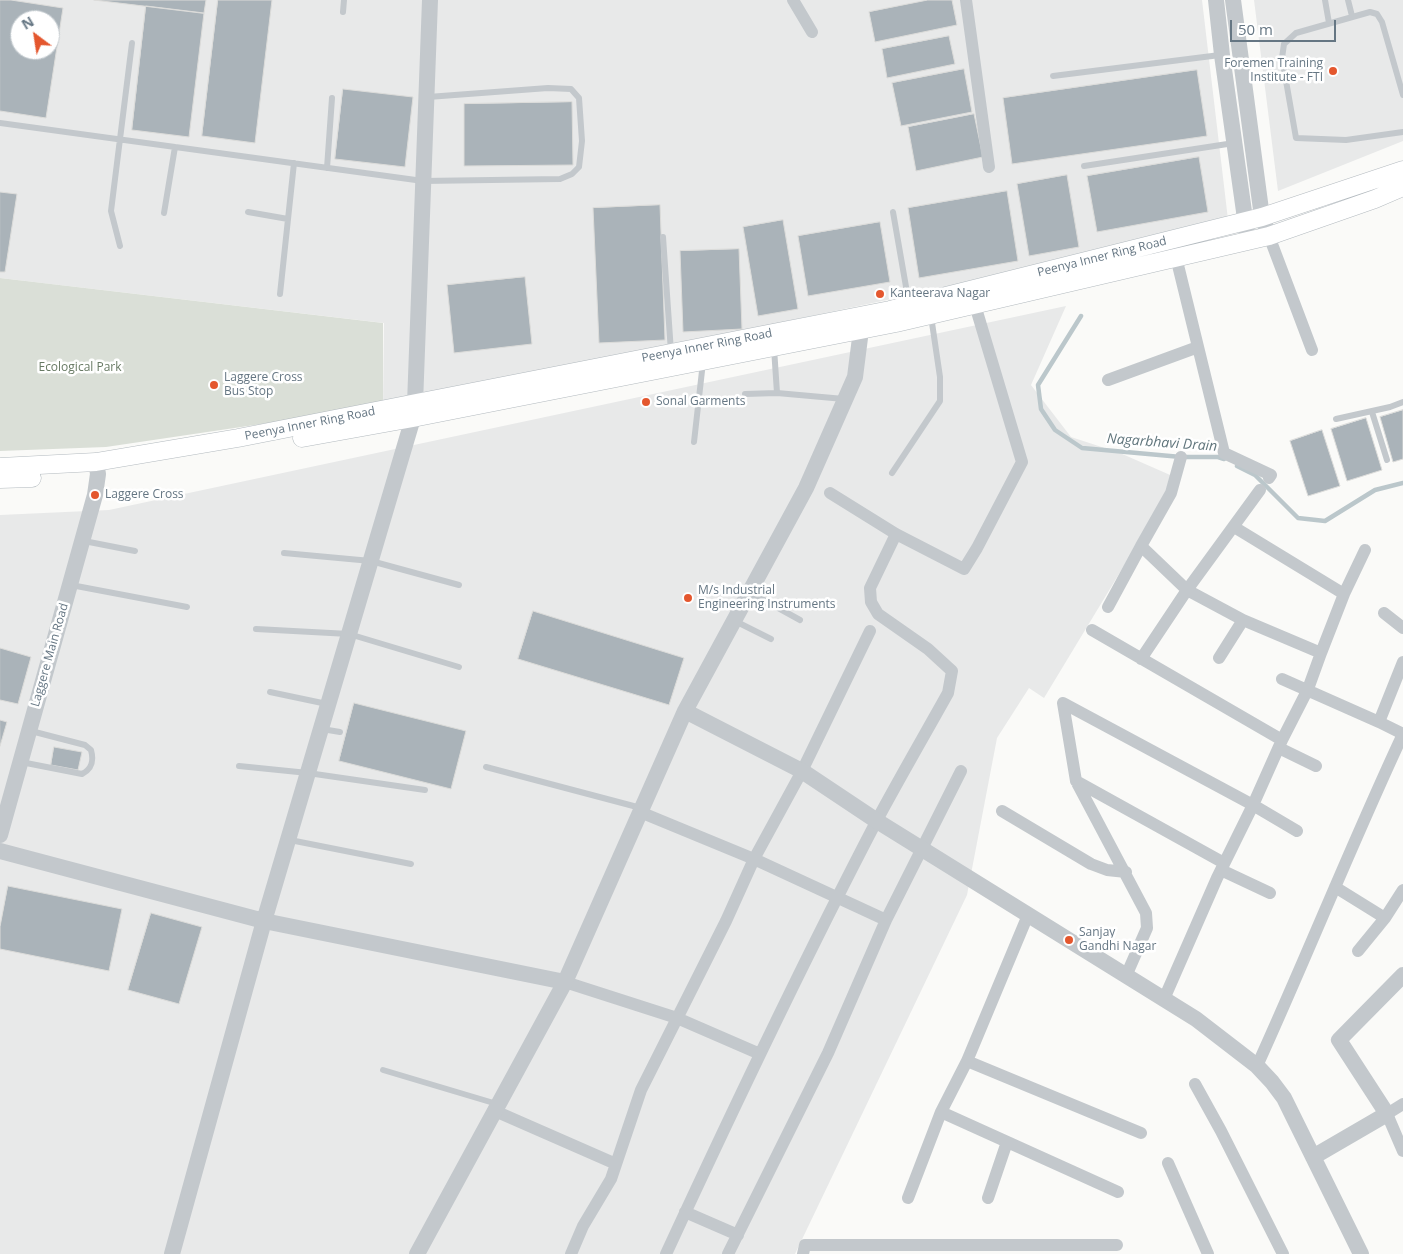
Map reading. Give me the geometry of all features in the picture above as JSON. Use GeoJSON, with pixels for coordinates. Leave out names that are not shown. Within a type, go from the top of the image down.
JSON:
{"type":"FeatureCollection","features":[{"type":"Feature","properties":{"kind":"main road","name":"Peenya Inner Ring Road"},"geometry":{"type":"LineString","coordinates":[[0,479],[97,468],[774,347],[860,323],[909,305],[1253,219],[1403,170]]}},
{"type":"Feature","properties":{"kind":"main road","name":"Peenya Inner Ring Road"},"geometry":{"type":"LineString","coordinates":[[414,411],[671,353],[860,323],[931,315],[1269,236],[1375,199],[1403,187]]}},
{"type":"Feature","properties":{"kind":"main road","name":"Peenya Inner Ring Road"},"geometry":{"type":"LineString","coordinates":[[0,467],[97,468]]}},
{"type":"Feature","properties":{"kind":"street"},"geometry":{"type":"LineString","coordinates":[[172,1254],[264,921],[414,411],[430,0]]}},
{"type":"Feature","properties":{"kind":"street"},"geometry":{"type":"LineString","coordinates":[[793,0],[812,32]]}},
{"type":"Feature","properties":{"kind":"street"},"geometry":{"type":"LineString","coordinates":[[966,0],[989,167]]}},
{"type":"Feature","properties":{"kind":"street"},"geometry":{"type":"LineString","coordinates":[[1216,0],[1234,143],[1253,219],[1269,236],[1312,350]]}},
{"type":"Feature","properties":{"kind":"street"},"geometry":{"type":"LineString","coordinates":[[1233,0],[1253,219],[1248,240]]}},
{"type":"Feature","properties":{"kind":"street"},"geometry":{"type":"LineString","coordinates":[[1176,257],[1224,453],[1271,475],[1269,478]]}},
{"type":"Feature","properties":{"kind":"street"},"geometry":{"type":"LineString","coordinates":[[830,493],[896,534],[964,569],[1022,462],[975,304]]}},
{"type":"Feature","properties":{"kind":"street"},"geometry":{"type":"LineString","coordinates":[[417,1254],[565,982],[685,711],[806,488],[855,377],[860,323]]}},
{"type":"Feature","properties":{"kind":"street"},"geometry":{"type":"LineString","coordinates":[[1108,380],[1198,347]]}},
{"type":"Feature","properties":{"kind":"street"},"geometry":{"type":"LineString","coordinates":[[1108,607],[1171,492],[1181,457]]}},
{"type":"Feature","properties":{"kind":"street","name":"Laggere Main Road"},"geometry":{"type":"LineString","coordinates":[[0,835],[95,495],[97,468]]}},
{"type":"Feature","properties":{"kind":"street"},"geometry":{"type":"LineString","coordinates":[[1141,659],[1187,590],[1260,490]]}},
{"type":"Feature","properties":{"kind":"street"},"geometry":{"type":"LineString","coordinates":[[1234,528],[1344,594]]}},
{"type":"Feature","properties":{"kind":"street"},"geometry":{"type":"LineString","coordinates":[[666,1254],[760,1054],[838,898],[877,821],[948,693],[952,671],[928,649],[878,614],[870,602],[870,588],[896,534]]}},
{"type":"Feature","properties":{"kind":"street"},"geometry":{"type":"LineString","coordinates":[[1141,546],[1187,590],[1243,620],[1321,653]]}},
{"type":"Feature","properties":{"kind":"street"},"geometry":{"type":"LineString","coordinates":[[1164,999],[1223,866],[1280,744],[1308,690],[1344,594],[1365,550]]}},
{"type":"Feature","properties":{"kind":"street"},"geometry":{"type":"LineString","coordinates":[[1384,614],[1403,628]]}},
{"type":"Feature","properties":{"kind":"street"},"geometry":{"type":"LineString","coordinates":[[1219,658],[1243,620]]}},
{"type":"Feature","properties":{"kind":"street"},"geometry":{"type":"LineString","coordinates":[[1092,630],[1316,766]]}},
{"type":"Feature","properties":{"kind":"street"},"geometry":{"type":"LineString","coordinates":[[571,1254],[584,1226],[611,1179],[641,1090],[726,921],[754,859],[802,771],[870,631]]}},
{"type":"Feature","properties":{"kind":"street"},"geometry":{"type":"LineString","coordinates":[[1379,722],[1403,662]]}},
{"type":"Feature","properties":{"kind":"street"},"geometry":{"type":"LineString","coordinates":[[1257,1066],[1335,888],[1363,818],[1403,734],[1282,679]]}},
{"type":"Feature","properties":{"kind":"street"},"geometry":{"type":"LineString","coordinates":[[1126,976],[1147,928],[1146,913],[1126,872],[1076,781],[1063,702],[1253,805],[1297,831]]}},
{"type":"Feature","properties":{"kind":"street"},"geometry":{"type":"LineString","coordinates":[[685,711],[802,771],[877,821],[1196,1019],[1257,1066],[1284,1098],[1361,1254]]}},
{"type":"Feature","properties":{"kind":"street"},"geometry":{"type":"LineString","coordinates":[[728,1254],[828,1053],[886,920],[961,771]]}},
{"type":"Feature","properties":{"kind":"street"},"geometry":{"type":"LineString","coordinates":[[1076,781],[1270,893]]}},
{"type":"Feature","properties":{"kind":"street"},"geometry":{"type":"LineString","coordinates":[[641,810],[754,859],[886,920]]}},
{"type":"Feature","properties":{"kind":"street"},"geometry":{"type":"LineString","coordinates":[[1002,811],[1091,864],[1107,870],[1126,872]]}},
{"type":"Feature","properties":{"kind":"street"},"geometry":{"type":"LineString","coordinates":[[0,851],[264,921],[565,982],[677,1018],[760,1054]]}},
{"type":"Feature","properties":{"kind":"street"},"geometry":{"type":"LineString","coordinates":[[1335,888],[1385,918]]}},
{"type":"Feature","properties":{"kind":"street"},"geometry":{"type":"LineString","coordinates":[[1358,951],[1385,918],[1403,890]]}},
{"type":"Feature","properties":{"kind":"street"},"geometry":{"type":"LineString","coordinates":[[908,1198],[941,1112],[966,1061],[1028,915]]}},
{"type":"Feature","properties":{"kind":"street"},"geometry":{"type":"LineString","coordinates":[[1403,975],[1339,1040],[1386,1114],[1403,1151]]}},
{"type":"Feature","properties":{"kind":"street"},"geometry":{"type":"LineString","coordinates":[[966,1061],[1141,1133]]}},
{"type":"Feature","properties":{"kind":"street"},"geometry":{"type":"LineString","coordinates":[[1195,1084],[1283,1254]]}},
{"type":"Feature","properties":{"kind":"street"},"geometry":{"type":"LineString","coordinates":[[1313,1157],[1403,1104]]}},
{"type":"Feature","properties":{"kind":"street"},"geometry":{"type":"LineString","coordinates":[[496,1108],[616,1164]]}},
{"type":"Feature","properties":{"kind":"street"},"geometry":{"type":"LineString","coordinates":[[941,1112],[1118,1192]]}},
{"type":"Feature","properties":{"kind":"street"},"geometry":{"type":"LineString","coordinates":[[988,1198],[1007,1142]]}},
{"type":"Feature","properties":{"kind":"street"},"geometry":{"type":"LineString","coordinates":[[1168,1163],[1208,1254]]}},
{"type":"Feature","properties":{"kind":"street"},"geometry":{"type":"LineString","coordinates":[[685,1212],[738,1235]]}},
{"type":"Feature","properties":{"kind":"street"},"geometry":{"type":"LineString","coordinates":[[802,1254],[805,1245],[854,1249],[1051,1249],[1117,1245]]}},
{"type":"Feature","properties":{"kind":"lane"},"geometry":{"type":"LineString","coordinates":[[343,12],[344,0]]}},
{"type":"Feature","properties":{"kind":"lane"},"geometry":{"type":"LineString","coordinates":[[1325,0],[1329,23]]}},
{"type":"Feature","properties":{"kind":"lane"},"geometry":{"type":"LineString","coordinates":[[1348,0],[1352,16]]}},
{"type":"Feature","properties":{"kind":"lane"},"geometry":{"type":"LineString","coordinates":[[1403,95],[1382,22],[1377,14],[1370,12],[1352,16],[1296,33],[1284,44],[1282,58],[1296,138],[1346,140],[1403,132]]}},
{"type":"Feature","properties":{"kind":"lane"},"geometry":{"type":"LineString","coordinates":[[120,246],[111,211],[132,43]]}},
{"type":"Feature","properties":{"kind":"lane"},"geometry":{"type":"LineString","coordinates":[[1053,76],[1222,55]]}},
{"type":"Feature","properties":{"kind":"lane"},"geometry":{"type":"LineString","coordinates":[[0,123],[422,181],[560,179],[572,174],[579,167],[582,141],[579,98],[571,90],[548,88],[426,97]]}},
{"type":"Feature","properties":{"kind":"lane"},"geometry":{"type":"LineString","coordinates":[[327,168],[332,98]]}},
{"type":"Feature","properties":{"kind":"lane"},"geometry":{"type":"LineString","coordinates":[[1084,166],[1234,143]]}},
{"type":"Feature","properties":{"kind":"lane"},"geometry":{"type":"LineString","coordinates":[[164,213],[175,147]]}},
{"type":"Feature","properties":{"kind":"lane"},"geometry":{"type":"LineString","coordinates":[[280,294],[294,163]]}},
{"type":"Feature","properties":{"kind":"lane"},"geometry":{"type":"LineString","coordinates":[[248,212],[288,219]]}},
{"type":"Feature","properties":{"kind":"lane"},"geometry":{"type":"LineString","coordinates":[[893,212],[909,305]]}},
{"type":"Feature","properties":{"kind":"lane"},"geometry":{"type":"LineString","coordinates":[[663,237],[671,353]]}},
{"type":"Feature","properties":{"kind":"lane"},"geometry":{"type":"LineString","coordinates":[[892,473],[940,401],[940,377],[931,315]]}},
{"type":"Feature","properties":{"kind":"lane"},"geometry":{"type":"LineString","coordinates":[[774,347],[777,393]]}},
{"type":"Feature","properties":{"kind":"lane"},"geometry":{"type":"LineString","coordinates":[[694,442],[703,361]]}},
{"type":"Feature","properties":{"kind":"lane"},"geometry":{"type":"LineString","coordinates":[[745,394],[777,393],[846,400]]}},
{"type":"Feature","properties":{"kind":"lane"},"geometry":{"type":"LineString","coordinates":[[1336,420],[1390,408],[1403,402]]}},
{"type":"Feature","properties":{"kind":"lane"},"geometry":{"type":"LineString","coordinates":[[1372,412],[1387,460]]}},
{"type":"Feature","properties":{"kind":"lane"},"geometry":{"type":"LineString","coordinates":[[1260,490],[1269,478]]}},
{"type":"Feature","properties":{"kind":"lane"},"geometry":{"type":"LineString","coordinates":[[82,541],[135,551]]}},
{"type":"Feature","properties":{"kind":"lane"},"geometry":{"type":"LineString","coordinates":[[284,553],[371,561],[459,585]]}},
{"type":"Feature","properties":{"kind":"lane"},"geometry":{"type":"LineString","coordinates":[[70,584],[187,607]]}},
{"type":"Feature","properties":{"kind":"lane"},"geometry":{"type":"LineString","coordinates":[[749,593],[800,620]]}},
{"type":"Feature","properties":{"kind":"lane"},"geometry":{"type":"LineString","coordinates":[[734,620],[771,639]]}},
{"type":"Feature","properties":{"kind":"lane"},"geometry":{"type":"LineString","coordinates":[[256,629],[349,634],[459,667]]}},
{"type":"Feature","properties":{"kind":"lane"},"geometry":{"type":"LineString","coordinates":[[270,692],[328,705]]}},
{"type":"Feature","properties":{"kind":"lane"},"geometry":{"type":"LineString","coordinates":[[321,728],[340,732]]}},
{"type":"Feature","properties":{"kind":"lane"},"geometry":{"type":"LineString","coordinates":[[20,762],[82,774],[90,768],[92,762],[91,750],[85,745],[29,731]]}},
{"type":"Feature","properties":{"kind":"lane"},"geometry":{"type":"LineString","coordinates":[[239,766],[308,773],[425,790]]}},
{"type":"Feature","properties":{"kind":"lane"},"geometry":{"type":"LineString","coordinates":[[486,767],[641,810]]}},
{"type":"Feature","properties":{"kind":"lane"},"geometry":{"type":"LineString","coordinates":[[288,840],[411,864]]}},
{"type":"Feature","properties":{"kind":"lane"},"geometry":{"type":"LineString","coordinates":[[383,1070],[496,1108]]}},
{"type":"Feature","properties":{"kind":"shaded area"},"geometry":{"type":"Polygon","coordinates":[[[0,0],[1202,0],[1229,228],[383,406],[384,323],[0,278],[0,0]]]}},
{"type":"Feature","properties":{"kind":"shaded area","name":"Foremen Training Institute - FTI"},"geometry":{"type":"Polygon","coordinates":[[[1254,0],[1403,0],[1403,141],[1278,191],[1254,0]]]}},
{"type":"Feature","properties":{"kind":"shaded area"},"geometry":{"type":"Polygon","coordinates":[[[1066,306],[1031,385],[1071,437],[1120,453],[1177,478],[1044,698],[1029,688],[997,738],[967,895],[795,1254],[0,1254],[0,515],[109,510],[1066,306]]]}},
{"type":"Feature","properties":{"kind":"green space","name":"Ecological Park"},"geometry":{"type":"Polygon","coordinates":[[[0,278],[383,323],[383,406],[106,447],[0,451],[0,278]]]}},
{"type":"Feature","properties":{"kind":"building"},"geometry":{"type":"Polygon","coordinates":[[[0,0],[63,8],[60,27],[60,10],[10,10],[10,60],[55,60],[46,118],[0,111],[0,0]]]}},
{"type":"Feature","properties":{"kind":"building"},"geometry":{"type":"Polygon","coordinates":[[[94,0],[206,0],[204,13],[94,0]]]}},
{"type":"Feature","properties":{"kind":"building"},"geometry":{"type":"Polygon","coordinates":[[[218,0],[272,0],[255,143],[202,136],[218,0]]]}},
{"type":"Feature","properties":{"kind":"building"},"geometry":{"type":"Polygon","coordinates":[[[928,0],[952,0],[957,25],[875,42],[869,12],[928,0]]]}},
{"type":"Feature","properties":{"kind":"building"},"geometry":{"type":"Polygon","coordinates":[[[146,6],[204,13],[189,137],[132,130],[146,6]]]}},
{"type":"Feature","properties":{"kind":"building"},"geometry":{"type":"Polygon","coordinates":[[[949,36],[955,64],[887,78],[882,49],[949,36]]]}},
{"type":"Feature","properties":{"kind":"building"},"geometry":{"type":"Polygon","coordinates":[[[964,69],[972,112],[901,126],[892,83],[964,69]]]}},
{"type":"Feature","properties":{"kind":"building"},"geometry":{"type":"Polygon","coordinates":[[[1197,70],[1207,136],[1012,164],[1003,98],[1197,70]]]}},
{"type":"Feature","properties":{"kind":"building"},"geometry":{"type":"Polygon","coordinates":[[[343,89],[413,97],[405,167],[335,159],[343,89]]]}},
{"type":"Feature","properties":{"kind":"building"},"geometry":{"type":"Polygon","coordinates":[[[572,102],[573,165],[464,166],[464,104],[572,102]]]}},
{"type":"Feature","properties":{"kind":"building"},"geometry":{"type":"Polygon","coordinates":[[[974,114],[983,157],[916,171],[908,127],[974,114]]]}},
{"type":"Feature","properties":{"kind":"building"},"geometry":{"type":"Polygon","coordinates":[[[1199,157],[1208,212],[1097,232],[1087,176],[1199,157]]]}},
{"type":"Feature","properties":{"kind":"building"},"geometry":{"type":"Polygon","coordinates":[[[1067,175],[1079,247],[1029,256],[1017,184],[1067,175]]]}},
{"type":"Feature","properties":{"kind":"building"},"geometry":{"type":"Polygon","coordinates":[[[1007,191],[1018,261],[919,278],[908,208],[1007,191]]]}},
{"type":"Feature","properties":{"kind":"building"},"geometry":{"type":"Polygon","coordinates":[[[0,192],[17,194],[5,272],[0,272],[0,192]]]}},
{"type":"Feature","properties":{"kind":"building"},"geometry":{"type":"Polygon","coordinates":[[[660,205],[665,340],[599,343],[593,208],[660,205]]]}},
{"type":"Feature","properties":{"kind":"building"},"geometry":{"type":"Polygon","coordinates":[[[783,220],[798,309],[758,316],[743,227],[783,220]]]}},
{"type":"Feature","properties":{"kind":"building"},"geometry":{"type":"Polygon","coordinates":[[[880,222],[890,282],[808,296],[798,236],[880,222]]]}},
{"type":"Feature","properties":{"kind":"building"},"geometry":{"type":"Polygon","coordinates":[[[739,249],[742,329],[683,332],[680,251],[739,249]]]}},
{"type":"Feature","properties":{"kind":"building"},"geometry":{"type":"Polygon","coordinates":[[[525,277],[532,344],[454,353],[447,285],[525,277]]]}},
{"type":"Feature","properties":{"kind":"building"},"geometry":{"type":"Polygon","coordinates":[[[1403,410],[1403,459],[1393,462],[1380,417],[1403,410]]]}},
{"type":"Feature","properties":{"kind":"building"},"geometry":{"type":"Polygon","coordinates":[[[1366,418],[1382,470],[1347,481],[1331,429],[1366,418]]]}},
{"type":"Feature","properties":{"kind":"building"},"geometry":{"type":"Polygon","coordinates":[[[1322,430],[1340,486],[1308,496],[1290,441],[1322,430]]]}},
{"type":"Feature","properties":{"kind":"building"},"geometry":{"type":"Polygon","coordinates":[[[533,611],[684,658],[669,705],[518,659],[533,611]]]}},
{"type":"Feature","properties":{"kind":"building"},"geometry":{"type":"Polygon","coordinates":[[[0,648],[31,657],[18,704],[0,700],[0,648]]]}},
{"type":"Feature","properties":{"kind":"building"},"geometry":{"type":"Polygon","coordinates":[[[354,703],[466,731],[451,789],[339,761],[354,703]]]}},
{"type":"Feature","properties":{"kind":"building"},"geometry":{"type":"Polygon","coordinates":[[[0,720],[7,722],[0,746],[0,720]]]}},
{"type":"Feature","properties":{"kind":"building"},"geometry":{"type":"Polygon","coordinates":[[[54,747],[82,752],[78,770],[51,765],[54,747]]]}},
{"type":"Feature","properties":{"kind":"building"},"geometry":{"type":"Polygon","coordinates":[[[8,886],[122,909],[109,971],[0,949],[0,927],[8,886]]]}},
{"type":"Feature","properties":{"kind":"building"},"geometry":{"type":"Polygon","coordinates":[[[151,913],[202,927],[179,1004],[128,990],[151,913]]]}},
{"type":"Feature","properties":{"kind":"waterway","name":"Nagarbhavi Drain"},"geometry":{"type":"LineString","coordinates":[[1081,316],[1038,385],[1041,409],[1055,430],[1082,448],[1181,457],[1218,457],[1224,459]]}},
{"type":"Feature","properties":{"kind":"waterway","name":"Nagarbhavi Drain"},"geometry":{"type":"LineString","coordinates":[[1237,466],[1255,475],[1298,518],[1325,521],[1375,490],[1403,483]]}},
{"type":"Feature","properties":{"kind":"place","name":"Foremen Training Institute - FTI"},"geometry":{"type":"Point","coordinates":[1333,71]}},
{"type":"Feature","properties":{"kind":"place","name":"Kanteerava Nagar"},"geometry":{"type":"Point","coordinates":[880,294]}},
{"type":"Feature","properties":{"kind":"place","name":"Laggere Cross Bus Stop"},"geometry":{"type":"Point","coordinates":[214,385]}},
{"type":"Feature","properties":{"kind":"place","name":"Sonal Garments"},"geometry":{"type":"Point","coordinates":[646,402]}},
{"type":"Feature","properties":{"kind":"place","name":"Laggere Cross"},"geometry":{"type":"Point","coordinates":[95,495]}},
{"type":"Feature","properties":{"kind":"place","name":"M/s Industrial Engineering Instruments"},"geometry":{"type":"Point","coordinates":[688,598]}},
{"type":"Feature","properties":{"kind":"place","name":"Sanjay Gandhi Nagar"},"geometry":{"type":"Point","coordinates":[1069,940]}}]}
